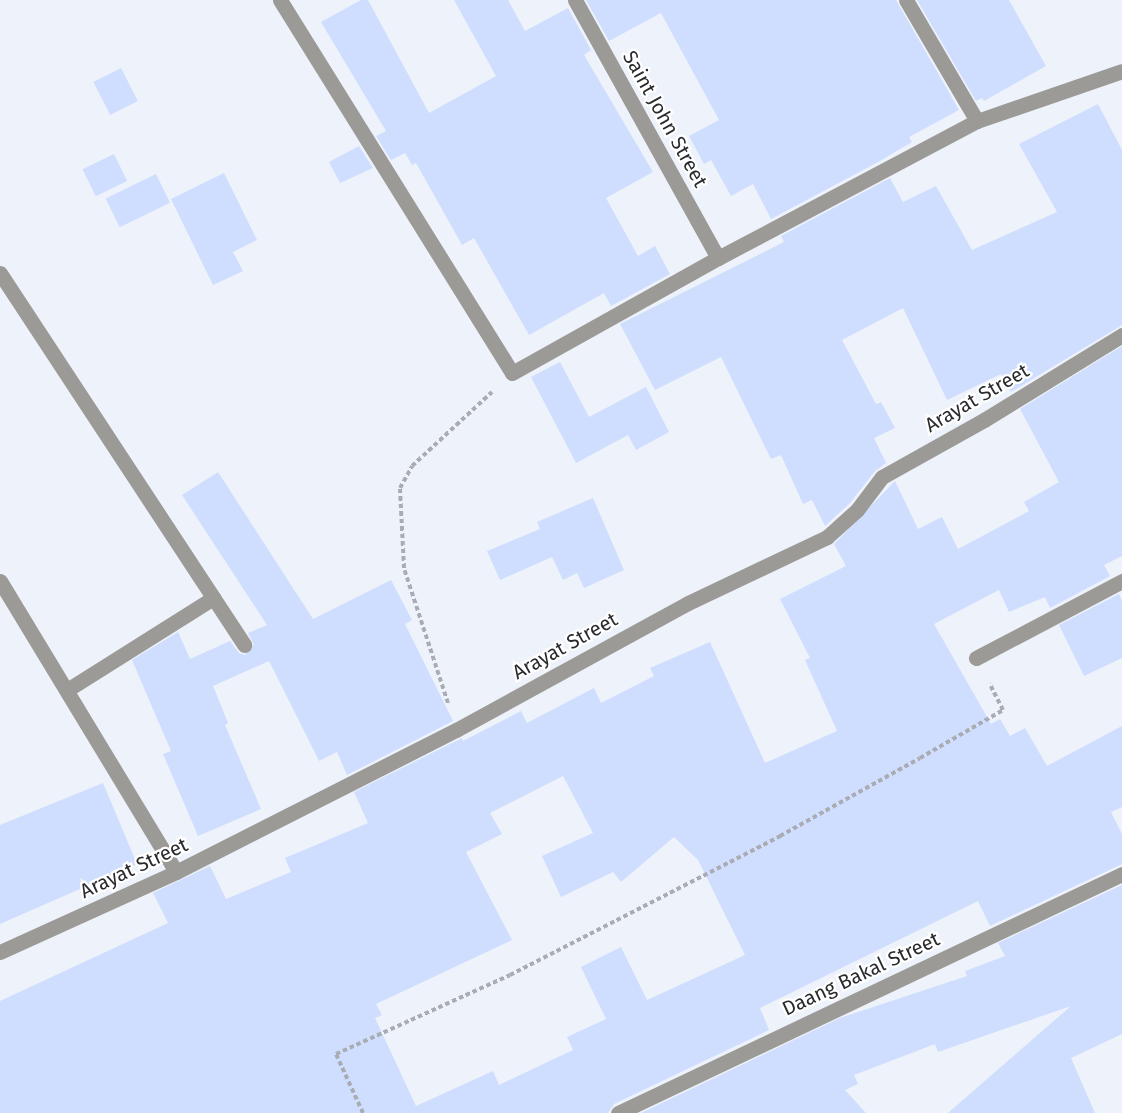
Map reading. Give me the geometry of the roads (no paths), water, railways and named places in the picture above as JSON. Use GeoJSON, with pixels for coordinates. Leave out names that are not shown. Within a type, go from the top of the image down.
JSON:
{"type":"FeatureCollection","features":[{"type":"Feature","properties":{"kind":"street"},"geometry":{"type":"LineString","coordinates":[[280,0],[512,374],[718,258],[976,121],[1122,71]]}},
{"type":"Feature","properties":{"kind":"street","name":"Saint John Street"},"geometry":{"type":"LineString","coordinates":[[575,0],[718,258]]}},
{"type":"Feature","properties":{"kind":"street"},"geometry":{"type":"LineString","coordinates":[[906,0],[976,121]]}},
{"type":"Feature","properties":{"kind":"street"},"geometry":{"type":"LineString","coordinates":[[0,273],[244,645]]}},
{"type":"Feature","properties":{"kind":"street","name":"Arayat Street"},"geometry":{"type":"LineString","coordinates":[[0,952],[176,872],[456,730],[687,603],[827,537],[857,510],[882,477],[984,420],[1122,335]]}},
{"type":"Feature","properties":{"kind":"street"},"geometry":{"type":"LineString","coordinates":[[976,658],[1122,580]]}},
{"type":"Feature","properties":{"kind":"street"},"geometry":{"type":"LineString","coordinates":[[0,581],[176,872]]}},
{"type":"Feature","properties":{"kind":"street"},"geometry":{"type":"LineString","coordinates":[[67,690],[213,598]]}},
{"type":"Feature","properties":{"kind":"street","name":"Daang Bakal Street"},"geometry":{"type":"LineString","coordinates":[[618,1113],[1122,874]]}}]}
